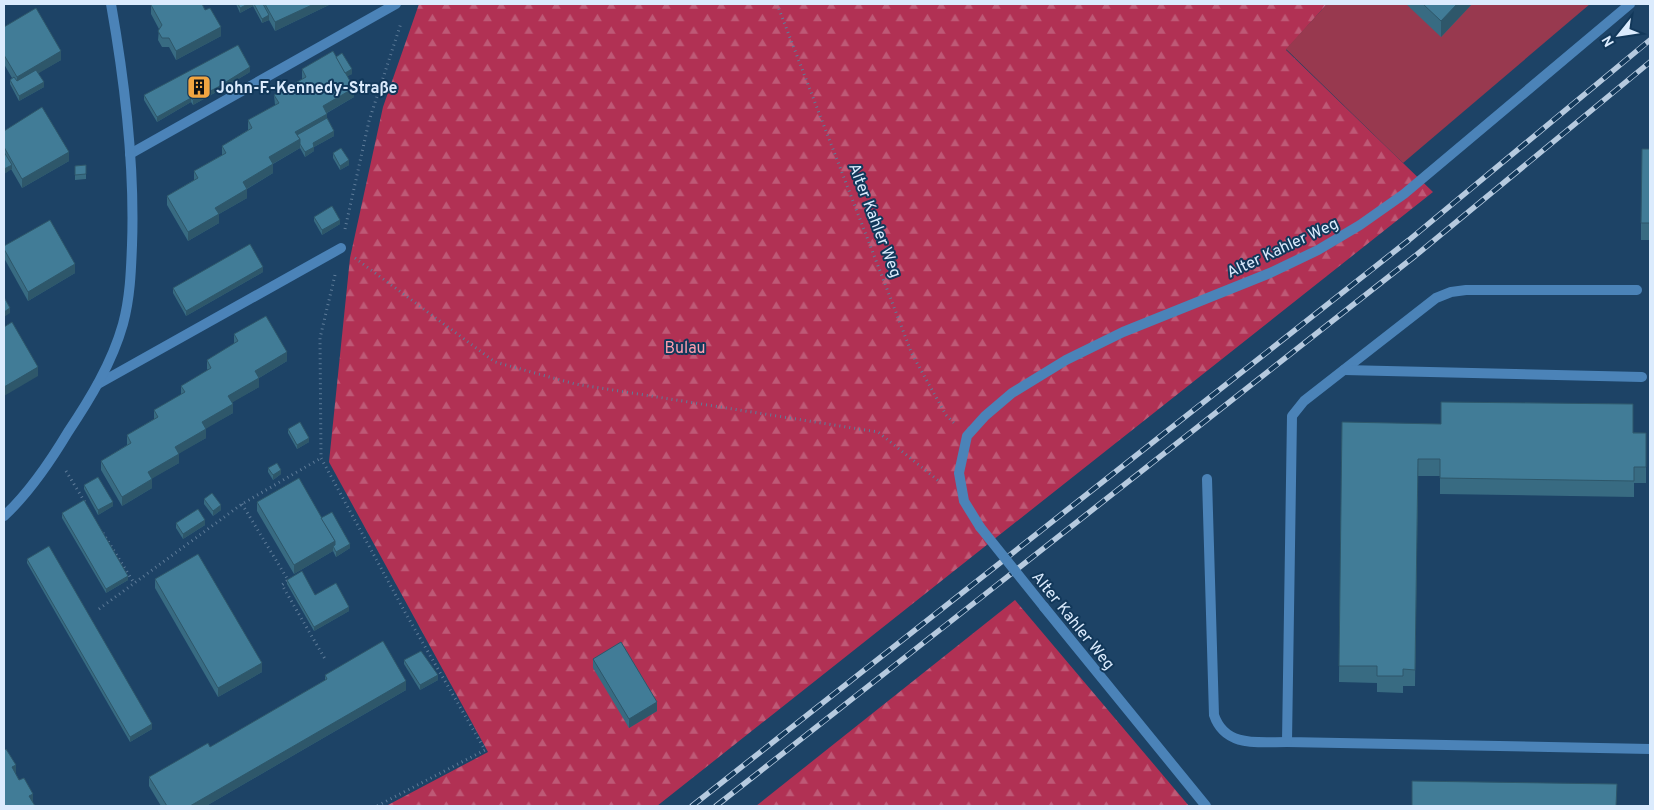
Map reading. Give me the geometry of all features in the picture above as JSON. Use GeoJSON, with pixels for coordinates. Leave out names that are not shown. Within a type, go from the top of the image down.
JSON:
{"type":"FeatureCollection","features":[{"type":"Feature","properties":{"kind":"street"},"geometry":{"type":"LineString","coordinates":[[4,516],[55,453],[97,384],[122,324],[129,289],[133,198],[124,84],[111,4]]}},
{"type":"Feature","properties":{"kind":"street"},"geometry":{"type":"LineString","coordinates":[[130,154],[396,4]]}},
{"type":"Feature","properties":{"kind":"street","name":"Alter Kahler Weg"},"geometry":{"type":"LineString","coordinates":[[1206,806],[980,527],[964,501],[958,473],[967,436],[985,416],[1012,393],[1066,360],[1123,332],[1270,273],[1318,250],[1360,225],[1404,194],[1630,4]]}},
{"type":"Feature","properties":{"kind":"street"},"geometry":{"type":"LineString","coordinates":[[97,384],[341,248]]}},
{"type":"Feature","properties":{"kind":"street"},"geometry":{"type":"LineString","coordinates":[[1287,742],[1292,416],[1304,401],[1436,298],[1451,292],[1466,290],[1637,290]]}},
{"type":"Feature","properties":{"kind":"street"},"geometry":{"type":"LineString","coordinates":[[1344,370],[1642,378]]}},
{"type":"Feature","properties":{"kind":"street"},"geometry":{"type":"LineString","coordinates":[[1207,479],[1214,715],[1217,724],[1225,734],[1238,741],[1650,749]]}},
{"type":"Feature","properties":{"kind":"path","name":"Alter Kahler Weg"},"geometry":{"type":"LineString","coordinates":[[777,4],[912,354],[946,415],[967,436]]}},
{"type":"Feature","properties":{"kind":"path"},"geometry":{"type":"LineString","coordinates":[[377,806],[485,750],[406,614],[321,458],[320,338],[369,122],[402,22]]}},
{"type":"Feature","properties":{"kind":"path"},"geometry":{"type":"LineString","coordinates":[[341,248],[495,362],[575,384],[878,432],[964,501]]}},
{"type":"Feature","properties":{"kind":"path"},"geometry":{"type":"LineString","coordinates":[[55,453],[89,510]]}},
{"type":"Feature","properties":{"kind":"path"},"geometry":{"type":"LineString","coordinates":[[99,609],[242,504],[321,458]]}},
{"type":"Feature","properties":{"kind":"path"},"geometry":{"type":"LineString","coordinates":[[242,504],[288,580],[282,585],[325,659]]}},
{"type":"Feature","properties":{"kind":"path"},"geometry":{"type":"LineString","coordinates":[[99,526],[134,584]]}},
{"type":"Feature","properties":{"kind":"green space","name":"Bulau"},"geometry":{"type":"Polygon","coordinates":[[[419,4],[1327,4],[1286,50],[1433,192],[657,806],[386,806],[488,752],[329,462],[350,258],[383,107],[419,4]]]}},
{"type":"Feature","properties":{"kind":"green space"},"geometry":{"type":"Polygon","coordinates":[[[1015,600],[1189,806],[756,806],[1015,600]]]}},
{"type":"Feature","properties":{"kind":"shaded area"},"geometry":{"type":"Polygon","coordinates":[[[1327,4],[1590,4],[1403,163],[1286,49],[1327,4]]]}},
{"type":"Feature","properties":{"kind":"building"},"geometry":{"type":"Polygon","coordinates":[[[202,4],[205,10],[210,8],[221,27],[176,51],[169,38],[162,38],[158,31],[162,25],[151,5],[202,4]]]}},
{"type":"Feature","properties":{"kind":"building"},"geometry":{"type":"Polygon","coordinates":[[[238,4],[248,4],[240,8],[238,4]]]}},
{"type":"Feature","properties":{"kind":"building"},"geometry":{"type":"Polygon","coordinates":[[[254,4],[263,4],[269,15],[262,19],[254,4]]]}},
{"type":"Feature","properties":{"kind":"building"},"geometry":{"type":"Polygon","coordinates":[[[265,4],[314,4],[275,22],[265,4]]]}},
{"type":"Feature","properties":{"kind":"building"},"geometry":{"type":"Polygon","coordinates":[[[1423,4],[1457,4],[1441,21],[1423,4]]]}},
{"type":"Feature","properties":{"kind":"building"},"geometry":{"type":"Polygon","coordinates":[[[36,8],[61,51],[17,77],[4,55],[4,27],[36,8]]]}},
{"type":"Feature","properties":{"kind":"building"},"geometry":{"type":"Polygon","coordinates":[[[238,45],[250,67],[218,87],[193,100],[191,98],[157,117],[144,95],[238,45]]]}},
{"type":"Feature","properties":{"kind":"building"},"geometry":{"type":"Polygon","coordinates":[[[333,51],[354,88],[323,106],[327,114],[295,132],[300,139],[269,157],[273,164],[243,182],[247,189],[215,208],[219,214],[188,232],[167,196],[198,178],[194,171],[226,153],[222,146],[252,128],[248,120],[279,103],[274,95],[306,77],[302,69],[333,51]]]}},
{"type":"Feature","properties":{"kind":"building"},"geometry":{"type":"Polygon","coordinates":[[[342,53],[352,69],[345,73],[336,57],[342,53]]]}},
{"type":"Feature","properties":{"kind":"building"},"geometry":{"type":"Polygon","coordinates":[[[36,70],[44,82],[19,96],[10,80],[14,77],[17,81],[36,70]]]}},
{"type":"Feature","properties":{"kind":"building"},"geometry":{"type":"Polygon","coordinates":[[[42,107],[69,152],[22,179],[4,147],[4,131],[42,107]]]}},
{"type":"Feature","properties":{"kind":"building"},"geometry":{"type":"Polygon","coordinates":[[[327,118],[334,131],[313,143],[314,147],[305,152],[297,135],[327,118]]]}},
{"type":"Feature","properties":{"kind":"building"},"geometry":{"type":"Polygon","coordinates":[[[341,148],[349,160],[340,166],[333,153],[341,148]]]}},
{"type":"Feature","properties":{"kind":"building"},"geometry":{"type":"Polygon","coordinates":[[[1642,149],[1650,149],[1650,223],[1641,223],[1642,149]]]}},
{"type":"Feature","properties":{"kind":"building"},"geometry":{"type":"Polygon","coordinates":[[[4,152],[12,165],[4,169],[4,152]]]}},
{"type":"Feature","properties":{"kind":"building"},"geometry":{"type":"Polygon","coordinates":[[[86,165],[86,174],[75,175],[75,166],[86,165]]]}},
{"type":"Feature","properties":{"kind":"building"},"geometry":{"type":"Polygon","coordinates":[[[332,206],[340,220],[322,230],[314,217],[332,206]]]}},
{"type":"Feature","properties":{"kind":"building"},"geometry":{"type":"Polygon","coordinates":[[[50,220],[75,264],[28,292],[4,246],[50,220]]]}},
{"type":"Feature","properties":{"kind":"building"},"geometry":{"type":"Polygon","coordinates":[[[250,244],[263,267],[186,311],[173,288],[250,244]]]}},
{"type":"Feature","properties":{"kind":"building"},"geometry":{"type":"Polygon","coordinates":[[[4,297],[10,308],[4,312],[4,297]]]}},
{"type":"Feature","properties":{"kind":"building"},"geometry":{"type":"Polygon","coordinates":[[[266,316],[287,352],[255,371],[259,378],[228,396],[233,404],[202,422],[206,429],[175,447],[179,454],[148,472],[152,479],[122,497],[101,461],[131,443],[127,435],[158,417],[154,410],[185,392],[181,386],[211,368],[207,360],[238,341],[234,334],[266,316]]]}},
{"type":"Feature","properties":{"kind":"building"},"geometry":{"type":"Polygon","coordinates":[[[12,322],[38,367],[4,387],[4,327],[12,322]]]}},
{"type":"Feature","properties":{"kind":"building"},"geometry":{"type":"Polygon","coordinates":[[[1441,402],[1633,404],[1633,433],[1646,433],[1646,467],[1634,467],[1634,481],[1440,478],[1440,459],[1418,459],[1415,670],[1403,669],[1403,676],[1377,676],[1377,666],[1339,666],[1342,422],[1441,424],[1441,402]]]}},
{"type":"Feature","properties":{"kind":"building"},"geometry":{"type":"Polygon","coordinates":[[[300,422],[309,438],[297,445],[288,429],[300,422]]]}},
{"type":"Feature","properties":{"kind":"building"},"geometry":{"type":"Polygon","coordinates":[[[277,463],[281,470],[273,475],[268,468],[277,463]]]}},
{"type":"Feature","properties":{"kind":"building"},"geometry":{"type":"Polygon","coordinates":[[[98,477],[113,502],[98,510],[84,485],[98,477]]]}},
{"type":"Feature","properties":{"kind":"building"},"geometry":{"type":"Polygon","coordinates":[[[299,478],[335,541],[294,565],[257,502],[299,478]]]}},
{"type":"Feature","properties":{"kind":"building"},"geometry":{"type":"Polygon","coordinates":[[[212,493],[221,505],[213,511],[204,499],[212,493]]]}},
{"type":"Feature","properties":{"kind":"building"},"geometry":{"type":"Polygon","coordinates":[[[84,500],[128,576],[106,589],[62,513],[84,500]]]}},
{"type":"Feature","properties":{"kind":"building"},"geometry":{"type":"Polygon","coordinates":[[[198,509],[205,520],[183,534],[176,523],[198,509]]]}},
{"type":"Feature","properties":{"kind":"building"},"geometry":{"type":"Polygon","coordinates":[[[332,512],[350,544],[336,552],[333,546],[335,541],[321,518],[332,512]]]}},
{"type":"Feature","properties":{"kind":"building"},"geometry":{"type":"Polygon","coordinates":[[[49,546],[152,724],[130,737],[27,559],[49,546]]]}},
{"type":"Feature","properties":{"kind":"building"},"geometry":{"type":"Polygon","coordinates":[[[198,554],[262,663],[218,688],[155,579],[198,554]]]}},
{"type":"Feature","properties":{"kind":"building"},"geometry":{"type":"Polygon","coordinates":[[[302,571],[315,595],[336,583],[349,607],[314,627],[287,580],[302,571]]]}},
{"type":"Feature","properties":{"kind":"building"},"geometry":{"type":"Polygon","coordinates":[[[383,641],[406,681],[190,806],[167,806],[149,777],[208,743],[210,747],[327,679],[325,675],[383,641]]]}},
{"type":"Feature","properties":{"kind":"building"},"geometry":{"type":"Polygon","coordinates":[[[621,642],[657,702],[629,719],[593,659],[621,642]]]}},
{"type":"Feature","properties":{"kind":"building"},"geometry":{"type":"Polygon","coordinates":[[[421,651],[438,675],[420,685],[404,660],[421,651]]]}},
{"type":"Feature","properties":{"kind":"building"},"geometry":{"type":"Polygon","coordinates":[[[6,749],[16,765],[12,767],[19,780],[24,778],[33,794],[29,796],[35,806],[4,806],[4,751],[6,749]]]}},
{"type":"Feature","properties":{"kind":"building"},"geometry":{"type":"Polygon","coordinates":[[[1412,781],[1617,784],[1616,806],[1412,806],[1412,781]]]}},
{"type":"Feature","properties":{"kind":"railway"},"geometry":{"type":"LineString","coordinates":[[692,806],[1409,240],[1650,40]]}},
{"type":"Feature","properties":{"kind":"railway"},"geometry":{"type":"LineString","coordinates":[[716,806],[1415,256],[1650,62]]}},
{"type":"Feature","properties":{"kind":"place","name":"John-F.-Kennedy-Straße"},"geometry":{"type":"Point","coordinates":[199,87]}}]}
